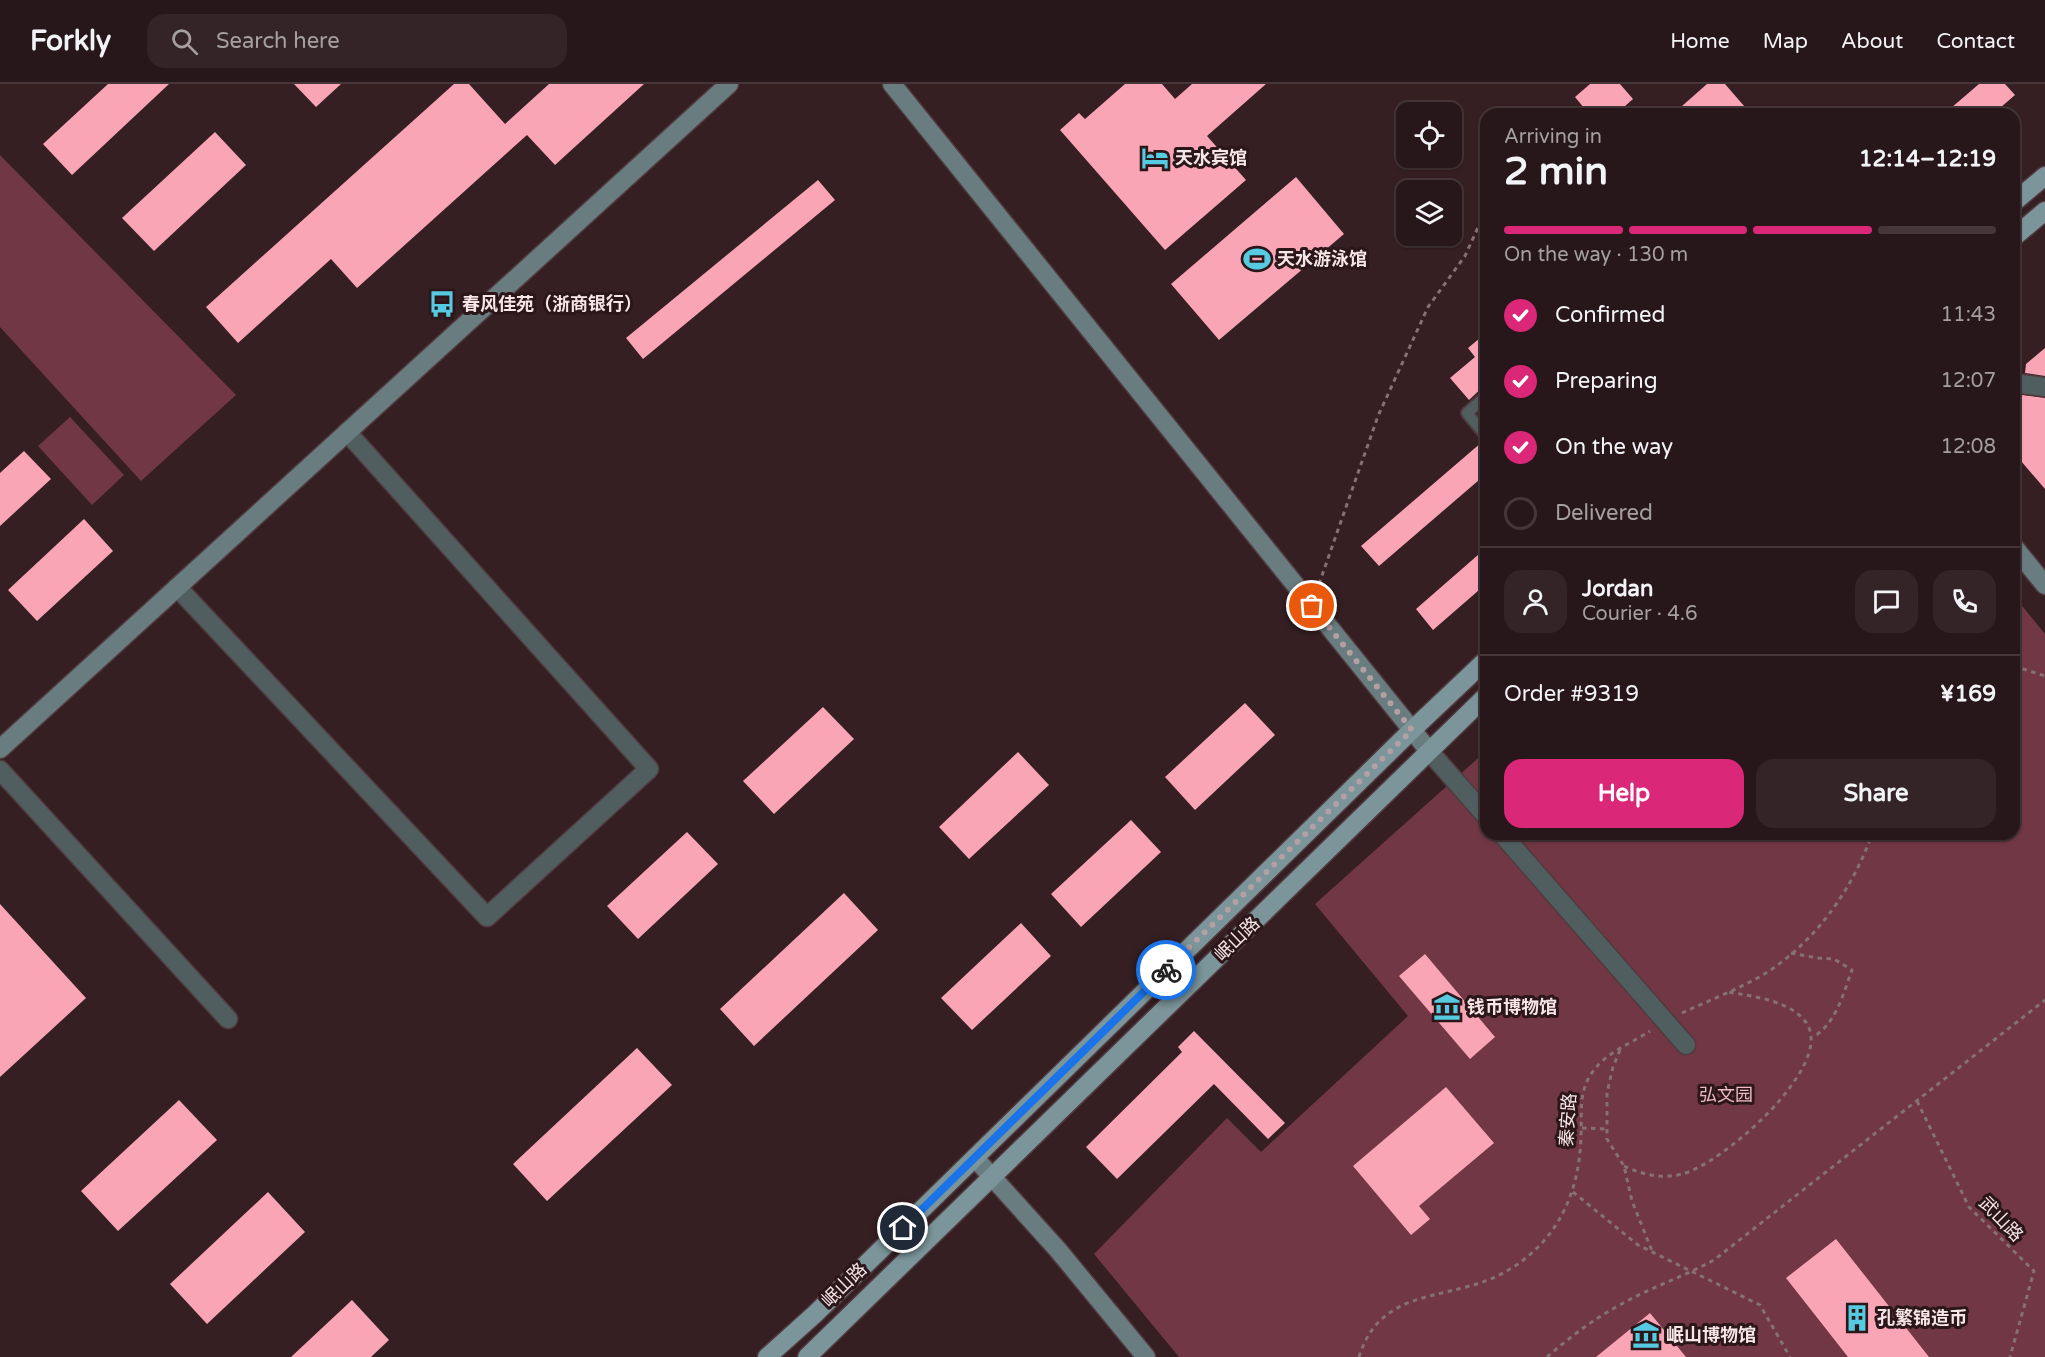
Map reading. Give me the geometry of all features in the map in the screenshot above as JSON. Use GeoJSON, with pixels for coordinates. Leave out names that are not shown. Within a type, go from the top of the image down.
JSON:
{"type":"FeatureCollection","features":[{"type":"Feature","properties":{"kind":"main road"},"geometry":{"type":"LineString","coordinates":[[2020,197],[2045,176]]}},
{"type":"Feature","properties":{"kind":"main road"},"geometry":{"type":"LineString","coordinates":[[2020,232],[2045,211]]}},
{"type":"Feature","properties":{"kind":"main road","name":"岷山路"},"geometry":{"type":"LineString","coordinates":[[767,1357],[815,1314],[1480,666]]}},
{"type":"Feature","properties":{"kind":"main road","name":"岷山路"},"geometry":{"type":"LineString","coordinates":[[807,1357],[1480,702]]}},
{"type":"Feature","properties":{"kind":"street"},"geometry":{"type":"LineString","coordinates":[[0,749],[729,84]]}},
{"type":"Feature","properties":{"kind":"street"},"geometry":{"type":"LineString","coordinates":[[892,84],[1412,730],[1480,809]]}},
{"type":"Feature","properties":{"kind":"street"},"geometry":{"type":"LineString","coordinates":[[2020,384],[2045,387]]}},
{"type":"Feature","properties":{"kind":"street"},"geometry":{"type":"LineString","coordinates":[[177,587],[487,916],[632,785],[649,769],[347,432]]}},
{"type":"Feature","properties":{"kind":"street"},"geometry":{"type":"LineString","coordinates":[[2020,554],[2045,585]]}},
{"type":"Feature","properties":{"kind":"street"},"geometry":{"type":"LineString","coordinates":[[0,770],[228,1019]]}},
{"type":"Feature","properties":{"kind":"street"},"geometry":{"type":"LineString","coordinates":[[1507,840],[1686,1045]]}},
{"type":"Feature","properties":{"kind":"street"},"geometry":{"type":"LineString","coordinates":[[975,1158],[1058,1250],[1146,1357]]}},
{"type":"Feature","properties":{"kind":"lane"},"geometry":{"type":"LineString","coordinates":[[1480,401],[1467,413],[1480,429]]}},
{"type":"Feature","properties":{"kind":"path"},"geometry":{"type":"LineString","coordinates":[[1312,606],[1378,416],[1428,307],[1464,256],[1480,223]]}},
{"type":"Feature","properties":{"kind":"path"},"geometry":{"type":"LineString","coordinates":[[2020,668],[2045,676]]}},
{"type":"Feature","properties":{"kind":"path","name":"秦安路"},"geometry":{"type":"LineString","coordinates":[[1359,1357],[1368,1333],[1377,1322],[1398,1306],[1488,1280],[1535,1251],[1557,1224],[1573,1192],[1582,1128],[1581,1097],[1589,1076],[1602,1060],[1666,1021],[1760,976],[1791,953],[1814,931],[1846,890],[1869,840]]}},
{"type":"Feature","properties":{"kind":"path"},"geometry":{"type":"LineString","coordinates":[[1791,953],[1834,959],[1852,970],[1842,999],[1824,1031],[1813,1037]]}},
{"type":"Feature","properties":{"kind":"path"},"geometry":{"type":"LineString","coordinates":[[1624,1166],[1646,1175],[1670,1176],[1694,1170],[1725,1151],[1763,1119],[1779,1101],[1808,1059],[1813,1037],[1806,1022],[1781,1005],[1753,996],[1726,992]]}},
{"type":"Feature","properties":{"kind":"path"},"geometry":{"type":"LineString","coordinates":[[1547,1357],[1579,1330],[1619,1305],[1714,1260],[2045,1000]]}},
{"type":"Feature","properties":{"kind":"path"},"geometry":{"type":"LineString","coordinates":[[1620,1050],[1613,1067],[1607,1094],[1607,1139],[1624,1166],[1632,1201],[1653,1253]]}},
{"type":"Feature","properties":{"kind":"path","name":"武山路"},"geometry":{"type":"LineString","coordinates":[[1917,1101],[1969,1207],[2034,1271],[2010,1357]]}},
{"type":"Feature","properties":{"kind":"path"},"geometry":{"type":"LineString","coordinates":[[1582,1128],[1607,1129]]}},
{"type":"Feature","properties":{"kind":"path"},"geometry":{"type":"LineString","coordinates":[[1573,1192],[1638,1245],[1760,1305],[1790,1357]]}},
{"type":"Feature","properties":{"kind":"green space"},"geometry":{"type":"Polygon","coordinates":[[[0,155],[236,395],[141,481],[0,327],[0,155]]]}},
{"type":"Feature","properties":{"kind":"green space"},"geometry":{"type":"Polygon","coordinates":[[[70,417],[124,475],[92,505],[38,446],[70,417]]]}},
{"type":"Feature","properties":{"kind":"green space","name":"弘文园"},"geometry":{"type":"Polygon","coordinates":[[[2020,603],[2045,634],[2045,1357],[1179,1357],[1094,1254],[1227,1118],[1261,1152],[1408,1016],[1315,904],[1480,756],[1480,840],[2020,840],[2020,603]]]}},
{"type":"Feature","properties":{"kind":"building"},"geometry":{"type":"Polygon","coordinates":[[[108,84],[169,84],[72,175],[43,144],[108,84]]]}},
{"type":"Feature","properties":{"kind":"building"},"geometry":{"type":"Polygon","coordinates":[[[294,84],[341,84],[316,107],[294,84]]]}},
{"type":"Feature","properties":{"kind":"building"},"geometry":{"type":"Polygon","coordinates":[[[454,84],[469,84],[505,124],[549,84],[644,84],[555,165],[527,135],[357,288],[331,259],[238,343],[206,307],[454,84]]]}},
{"type":"Feature","properties":{"kind":"building","name":"天水宾馆"},"geometry":{"type":"Polygon","coordinates":[[[1125,84],[1162,84],[1175,99],[1192,84],[1266,84],[1207,136],[1246,180],[1165,250],[1060,130],[1079,113],[1085,119],[1125,84]]]}},
{"type":"Feature","properties":{"kind":"building"},"geometry":{"type":"Polygon","coordinates":[[[1590,84],[1620,84],[1633,99],[1623,108],[1584,108],[1575,97],[1590,84]]]}},
{"type":"Feature","properties":{"kind":"building"},"geometry":{"type":"Polygon","coordinates":[[[1707,84],[1725,84],[1746,108],[1680,108],[1707,84]]]}},
{"type":"Feature","properties":{"kind":"building"},"geometry":{"type":"Polygon","coordinates":[[[1979,84],[2005,84],[2015,95],[2000,108],[1951,108],[1979,84]]]}},
{"type":"Feature","properties":{"kind":"building"},"geometry":{"type":"Polygon","coordinates":[[[215,132],[246,165],[154,251],[122,218],[215,132]]]}},
{"type":"Feature","properties":{"kind":"building","name":"天水游泳馆"},"geometry":{"type":"Polygon","coordinates":[[[1296,177],[1344,234],[1219,340],[1171,284],[1296,177]]]}},
{"type":"Feature","properties":{"kind":"building"},"geometry":{"type":"Polygon","coordinates":[[[818,180],[835,200],[643,359],[626,338],[818,180]]]}},
{"type":"Feature","properties":{"kind":"building"},"geometry":{"type":"Polygon","coordinates":[[[1480,338],[1480,390],[1469,400],[1450,378],[1475,357],[1468,348],[1480,338]]]}},
{"type":"Feature","properties":{"kind":"building"},"geometry":{"type":"Polygon","coordinates":[[[2045,348],[2045,376],[2025,373],[2026,364],[2045,348]]]}},
{"type":"Feature","properties":{"kind":"building"},"geometry":{"type":"Polygon","coordinates":[[[2022,395],[2045,398],[2045,489],[2020,460],[2022,395]]]}},
{"type":"Feature","properties":{"kind":"building"},"geometry":{"type":"Polygon","coordinates":[[[1480,444],[1480,479],[1379,566],[1361,546],[1480,444]]]}},
{"type":"Feature","properties":{"kind":"building"},"geometry":{"type":"Polygon","coordinates":[[[24,451],[51,479],[0,526],[0,473],[24,451]]]}},
{"type":"Feature","properties":{"kind":"building"},"geometry":{"type":"Polygon","coordinates":[[[84,519],[113,551],[37,621],[8,590],[84,519]]]}},
{"type":"Feature","properties":{"kind":"building"},"geometry":{"type":"Polygon","coordinates":[[[1480,553],[1480,589],[1433,630],[1416,609],[1480,553]]]}},
{"type":"Feature","properties":{"kind":"building"},"geometry":{"type":"Polygon","coordinates":[[[1245,703],[1275,735],[1195,810],[1165,777],[1245,703]]]}},
{"type":"Feature","properties":{"kind":"building"},"geometry":{"type":"Polygon","coordinates":[[[823,707],[854,739],[774,814],[743,781],[823,707]]]}},
{"type":"Feature","properties":{"kind":"building"},"geometry":{"type":"Polygon","coordinates":[[[1018,752],[1049,785],[969,859],[939,827],[1018,752]]]}},
{"type":"Feature","properties":{"kind":"building"},"geometry":{"type":"Polygon","coordinates":[[[1131,820],[1161,852],[1081,927],[1051,894],[1131,820]]]}},
{"type":"Feature","properties":{"kind":"building"},"geometry":{"type":"Polygon","coordinates":[[[687,832],[718,864],[638,939],[607,906],[687,832]]]}},
{"type":"Feature","properties":{"kind":"building"},"geometry":{"type":"Polygon","coordinates":[[[844,893],[878,930],[754,1046],[720,1009],[844,893]]]}},
{"type":"Feature","properties":{"kind":"building"},"geometry":{"type":"Polygon","coordinates":[[[0,904],[86,998],[0,1077],[0,904]]]}},
{"type":"Feature","properties":{"kind":"building"},"geometry":{"type":"Polygon","coordinates":[[[1021,923],[1051,956],[972,1030],[941,998],[1021,923]]]}},
{"type":"Feature","properties":{"kind":"building","name":"钱币博物馆"},"geometry":{"type":"Polygon","coordinates":[[[1425,954],[1495,1037],[1470,1059],[1399,976],[1425,954]]]}},
{"type":"Feature","properties":{"kind":"building"},"geometry":{"type":"Polygon","coordinates":[[[1194,1031],[1285,1123],[1268,1139],[1214,1084],[1117,1179],[1086,1147],[1182,1052],[1178,1047],[1194,1031]]]}},
{"type":"Feature","properties":{"kind":"building"},"geometry":{"type":"Polygon","coordinates":[[[637,1048],[672,1085],[547,1201],[513,1164],[637,1048]]]}},
{"type":"Feature","properties":{"kind":"building"},"geometry":{"type":"Polygon","coordinates":[[[1446,1087],[1494,1143],[1419,1206],[1430,1219],[1411,1235],[1353,1166],[1446,1087]]]}},
{"type":"Feature","properties":{"kind":"building"},"geometry":{"type":"Polygon","coordinates":[[[179,1100],[217,1140],[118,1231],[81,1191],[179,1100]]]}},
{"type":"Feature","properties":{"kind":"building"},"geometry":{"type":"Polygon","coordinates":[[[268,1192],[305,1232],[207,1324],[170,1284],[268,1192]]]}},
{"type":"Feature","properties":{"kind":"building","name":"孔繁锦造币"},"geometry":{"type":"Polygon","coordinates":[[[1836,1239],[1929,1357],[1848,1357],[1786,1278],[1836,1239]]]}},
{"type":"Feature","properties":{"kind":"building"},"geometry":{"type":"Polygon","coordinates":[[[352,1300],[389,1340],[371,1357],[291,1357],[352,1300]]]}},
{"type":"Feature","properties":{"kind":"building","name":"岷山博物馆"},"geometry":{"type":"Polygon","coordinates":[[[1650,1313],[1686,1357],[1596,1357],[1650,1313]]]}},
{"type":"Feature","properties":{"kind":"way so far"},"geometry":{"type":"LineString","coordinates":[[1166,970],[1412,730],[1312,606]]}},
{"type":"Feature","properties":{"kind":"place","name":"天水宾馆"},"geometry":{"type":"Point","coordinates":[1155,158]}},
{"type":"Feature","properties":{"kind":"place","name":"天水游泳馆"},"geometry":{"type":"Point","coordinates":[1257,259]}},
{"type":"Feature","properties":{"kind":"place","name":"春风佳苑（浙商银行）"},"geometry":{"type":"Point","coordinates":[442,304]}},
{"type":"Feature","properties":{"kind":"place","name":"钱币博物馆"},"geometry":{"type":"Point","coordinates":[1447,1007]}},
{"type":"Feature","properties":{"kind":"place","name":"孔繁锦造币"},"geometry":{"type":"Point","coordinates":[1857,1318]}},
{"type":"Feature","properties":{"kind":"place","name":"岷山博物馆"},"geometry":{"type":"Point","coordinates":[1646,1335]}},
{"type":"Feature","properties":{"kind":"route"},"geometry":{"type":"LineString","coordinates":[[903,1228],[1166,970]]}}]}
